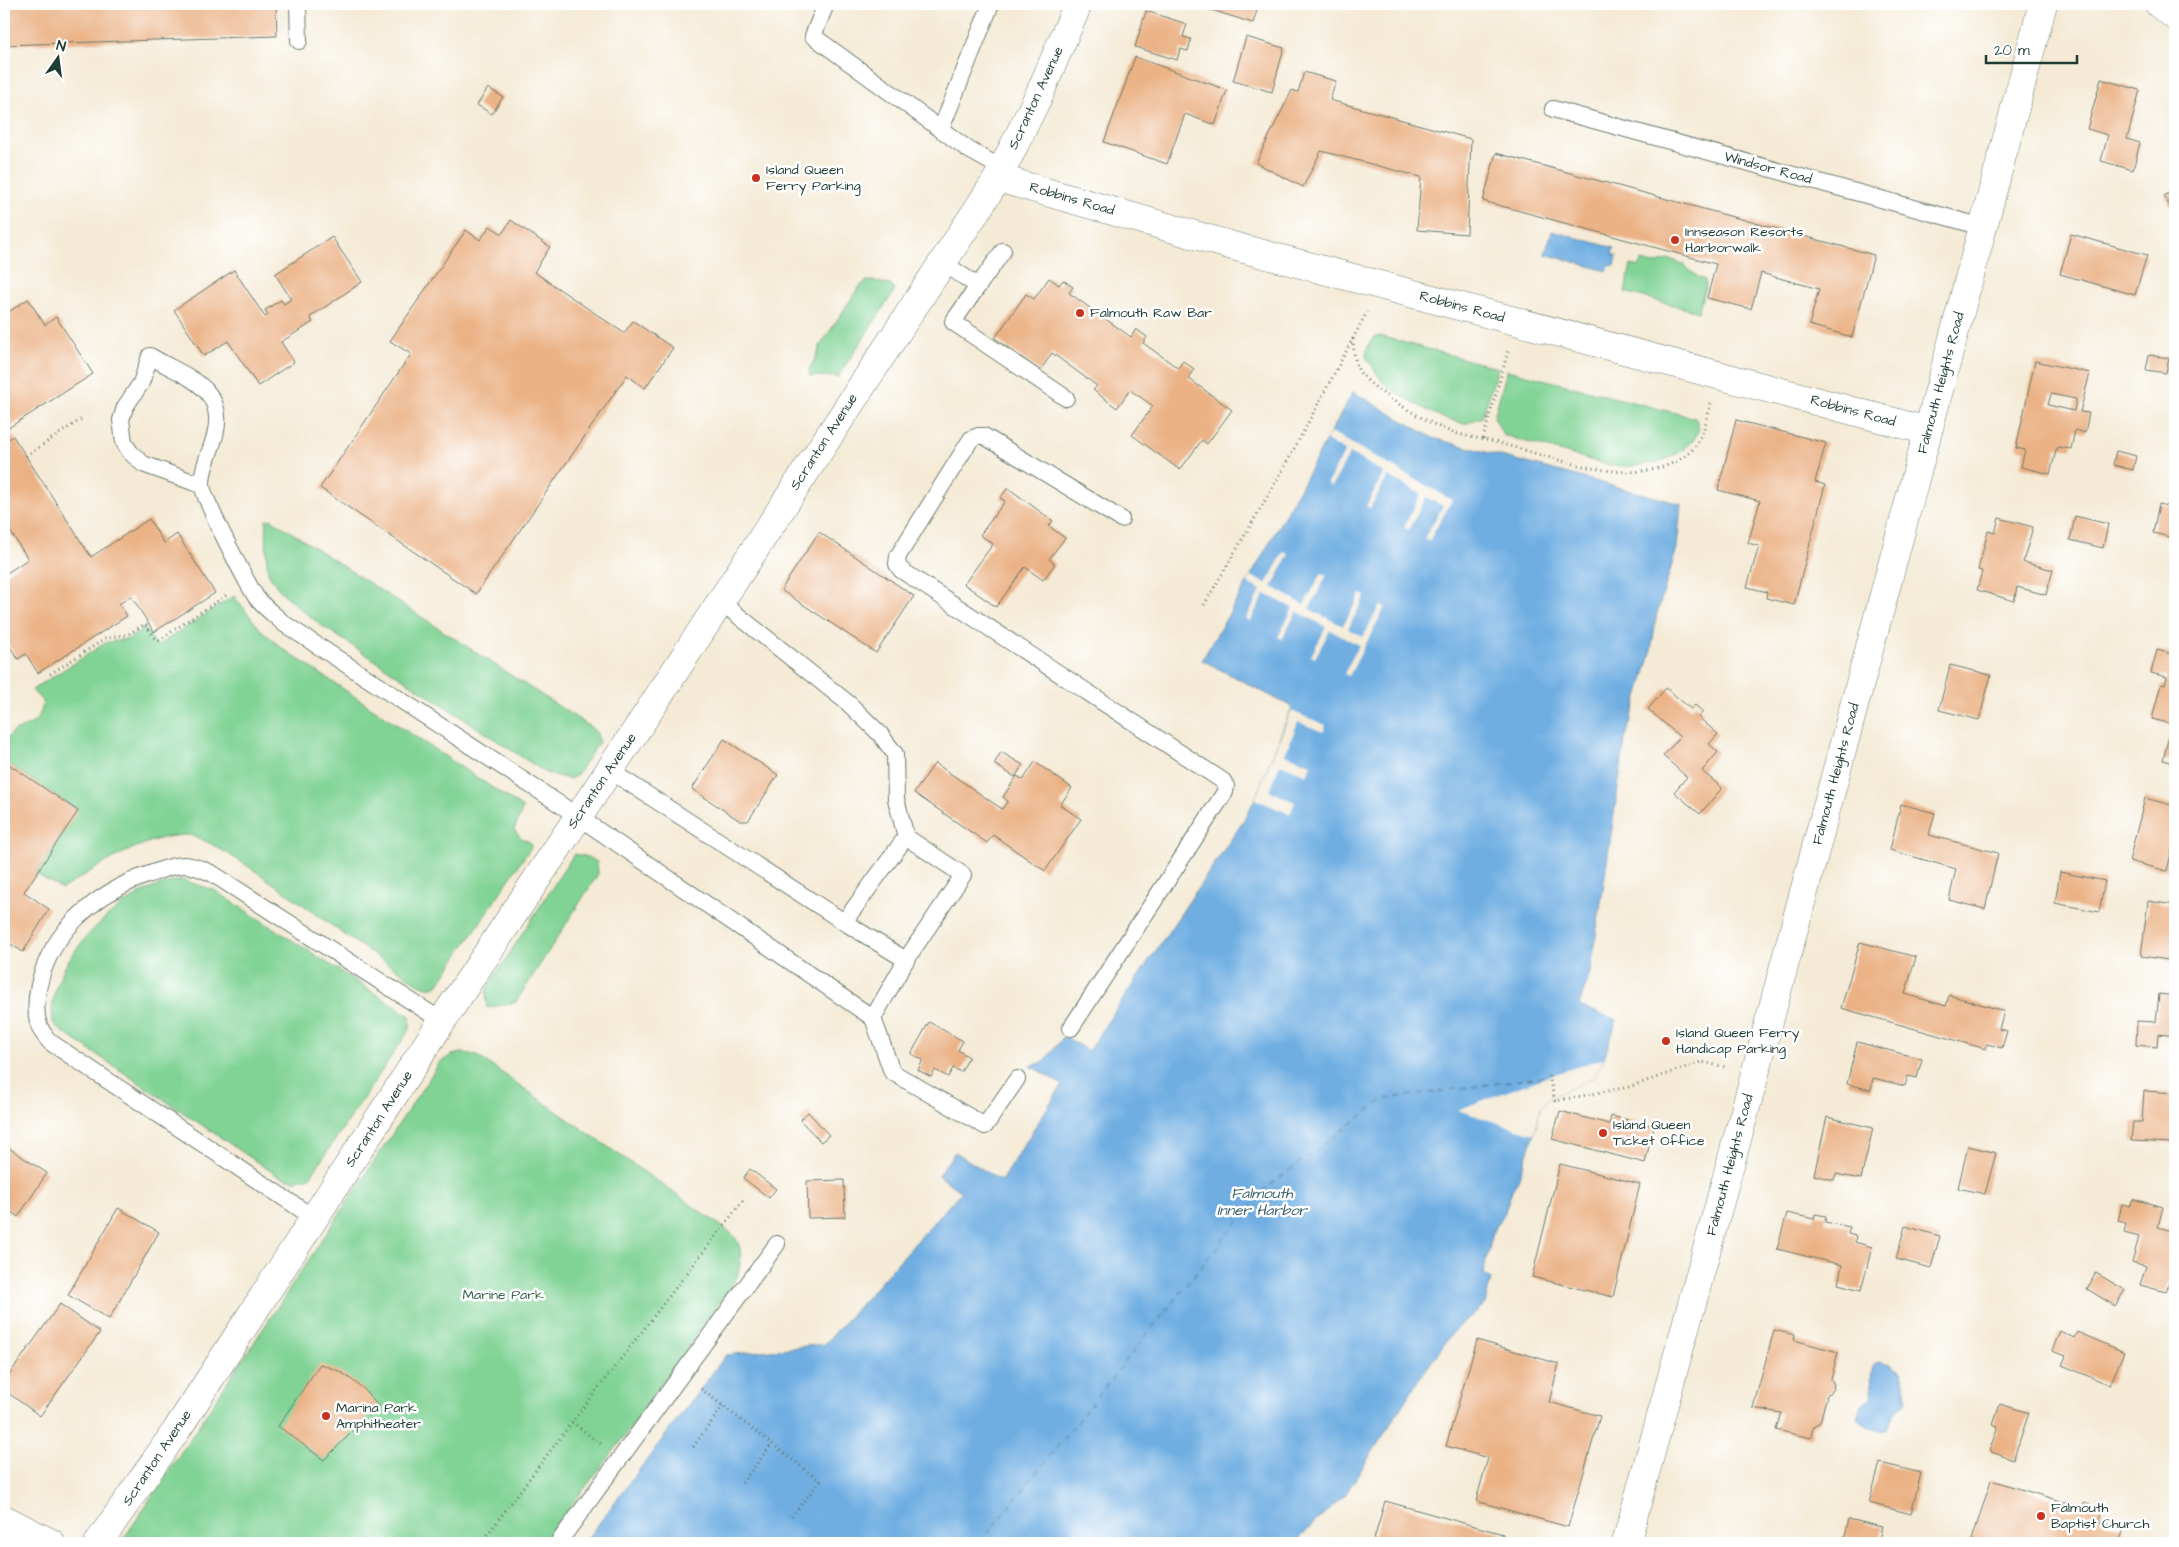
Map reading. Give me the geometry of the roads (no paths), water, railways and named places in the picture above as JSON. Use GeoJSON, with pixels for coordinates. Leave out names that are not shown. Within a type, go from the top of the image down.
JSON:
{"type":"FeatureCollection","features":[{"type":"Feature","properties":{"kind":"street","name":"Scranton Avenue"},"geometry":{"type":"LineString","coordinates":[[98,1543],[176,1431],[442,1021],[721,602],[1000,174],[1039,95],[1078,4]]}},
{"type":"Feature","properties":{"kind":"street","name":"Falmouth Heights Road"},"geometry":{"type":"LineString","coordinates":[[1626,1543],[1749,1096],[2043,4]]}},
{"type":"Feature","properties":{"kind":"street"},"geometry":{"type":"LineString","coordinates":[[2159,4],[2175,16]]}},
{"type":"Feature","properties":{"kind":"street","name":"Robbins Road"},"geometry":{"type":"LineString","coordinates":[[1000,174],[1233,246],[1928,431]]}},
{"type":"Feature","properties":{"kind":"street"},"geometry":{"type":"LineString","coordinates":[[4,1519],[51,1543]]}},
{"type":"Feature","properties":{"kind":"lane"},"geometry":{"type":"LineString","coordinates":[[298,4],[299,41]]}},
{"type":"Feature","properties":{"kind":"lane"},"geometry":{"type":"LineString","coordinates":[[826,4],[813,36],[1000,174]]}},
{"type":"Feature","properties":{"kind":"lane"},"geometry":{"type":"LineString","coordinates":[[941,129],[991,4]]}},
{"type":"Feature","properties":{"kind":"lane","name":"Windsor Road"},"geometry":{"type":"LineString","coordinates":[[1553,109],[1983,227]]}},
{"type":"Feature","properties":{"kind":"lane"},"geometry":{"type":"LineString","coordinates":[[1003,250],[953,322],[1066,398]]}},
{"type":"Feature","properties":{"kind":"lane"},"geometry":{"type":"LineString","coordinates":[[942,262],[978,286]]}},
{"type":"Feature","properties":{"kind":"lane"},"geometry":{"type":"LineString","coordinates":[[201,485],[143,464],[130,452],[124,442],[121,430],[123,413],[141,383],[150,356],[197,381],[214,402],[218,419],[215,435],[205,462],[201,485],[242,572],[258,599],[284,624],[578,817],[873,1018],[892,1072],[985,1126],[1017,1079]]}},
{"type":"Feature","properties":{"kind":"lane"},"geometry":{"type":"LineString","coordinates":[[1071,1028],[1220,800],[1226,786],[1223,781],[901,570],[896,564],[898,556],[971,439],[978,436],[984,436],[1121,519]]}},
{"type":"Feature","properties":{"kind":"lane"},"geometry":{"type":"LineString","coordinates":[[721,602],[848,703],[880,734],[894,754],[896,799],[906,836],[963,875],[906,960],[873,1018]]}},
{"type":"Feature","properties":{"kind":"lane"},"geometry":{"type":"LineString","coordinates":[[609,770],[906,960]]}},
{"type":"Feature","properties":{"kind":"lane"},"geometry":{"type":"LineString","coordinates":[[844,922],[906,836]]}},
{"type":"Feature","properties":{"kind":"lane"},"geometry":{"type":"LineString","coordinates":[[314,1218],[50,1042],[41,1032],[36,1020],[41,974],[47,959],[74,920],[104,896],[133,880],[169,867],[184,865],[213,874],[442,1021]]}},
{"type":"Feature","properties":{"kind":"lane"},"geometry":{"type":"LineString","coordinates":[[558,1543],[778,1244]]}},
{"type":"Feature","properties":{"kind":"water"},"geometry":{"type":"Polygon","coordinates":[[[1552,231],[1614,248],[1612,254],[1617,256],[1615,266],[1609,265],[1607,271],[1545,254],[1552,231]]]}},
{"type":"Feature","properties":{"kind":"water","name":"Falmouth Inner Harbor"},"geometry":{"type":"Polygon","coordinates":[[[1353,392],[1433,438],[1681,504],[1677,548],[1657,613],[1650,657],[1625,740],[1591,969],[1579,1006],[1617,1020],[1604,1058],[1594,1077],[1551,1097],[1541,1106],[1534,1134],[1518,1180],[1512,1190],[1505,1212],[1493,1232],[1483,1274],[1491,1279],[1485,1304],[1455,1330],[1423,1373],[1345,1495],[1295,1543],[584,1543],[726,1355],[825,1344],[961,1192],[938,1175],[955,1152],[1001,1181],[1062,1085],[1031,1066],[1044,1062],[1064,1036],[1088,1051],[1242,823],[1255,799],[1292,707],[1202,660],[1353,392]]]}},
{"type":"Feature","properties":{"kind":"water"},"geometry":{"type":"Polygon","coordinates":[[[1878,1362],[1891,1365],[1902,1372],[1907,1402],[1894,1414],[1886,1430],[1882,1431],[1870,1428],[1858,1417],[1862,1405],[1872,1398],[1871,1373],[1874,1365],[1878,1362]]]}},
{"type":"Feature","properties":{"kind":"place","name":"Island Queen Ferry Parking"},"geometry":{"type":"Point","coordinates":[756,178]}},
{"type":"Feature","properties":{"kind":"place","name":"Innseason Resorts Harborwalk"},"geometry":{"type":"Point","coordinates":[1675,240]}},
{"type":"Feature","properties":{"kind":"place","name":"Falmouth Raw Bar"},"geometry":{"type":"Point","coordinates":[1080,313]}},
{"type":"Feature","properties":{"kind":"place","name":"Island Queen Ferry Handicap Parking"},"geometry":{"type":"Point","coordinates":[1666,1041]}},
{"type":"Feature","properties":{"kind":"place","name":"Island Queen Ticket Office"},"geometry":{"type":"Point","coordinates":[1603,1133]}},
{"type":"Feature","properties":{"kind":"place","name":"Marina Park Amphitheater"},"geometry":{"type":"Point","coordinates":[326,1416]}},
{"type":"Feature","properties":{"kind":"place","name":"Falmouth Baptist Church"},"geometry":{"type":"Point","coordinates":[2041,1516]}},
{"type":"Feature","properties":{"kind":"park label","name":"Marine Park"},"geometry":{"type":"Point","coordinates":[503,1295]}}]}
